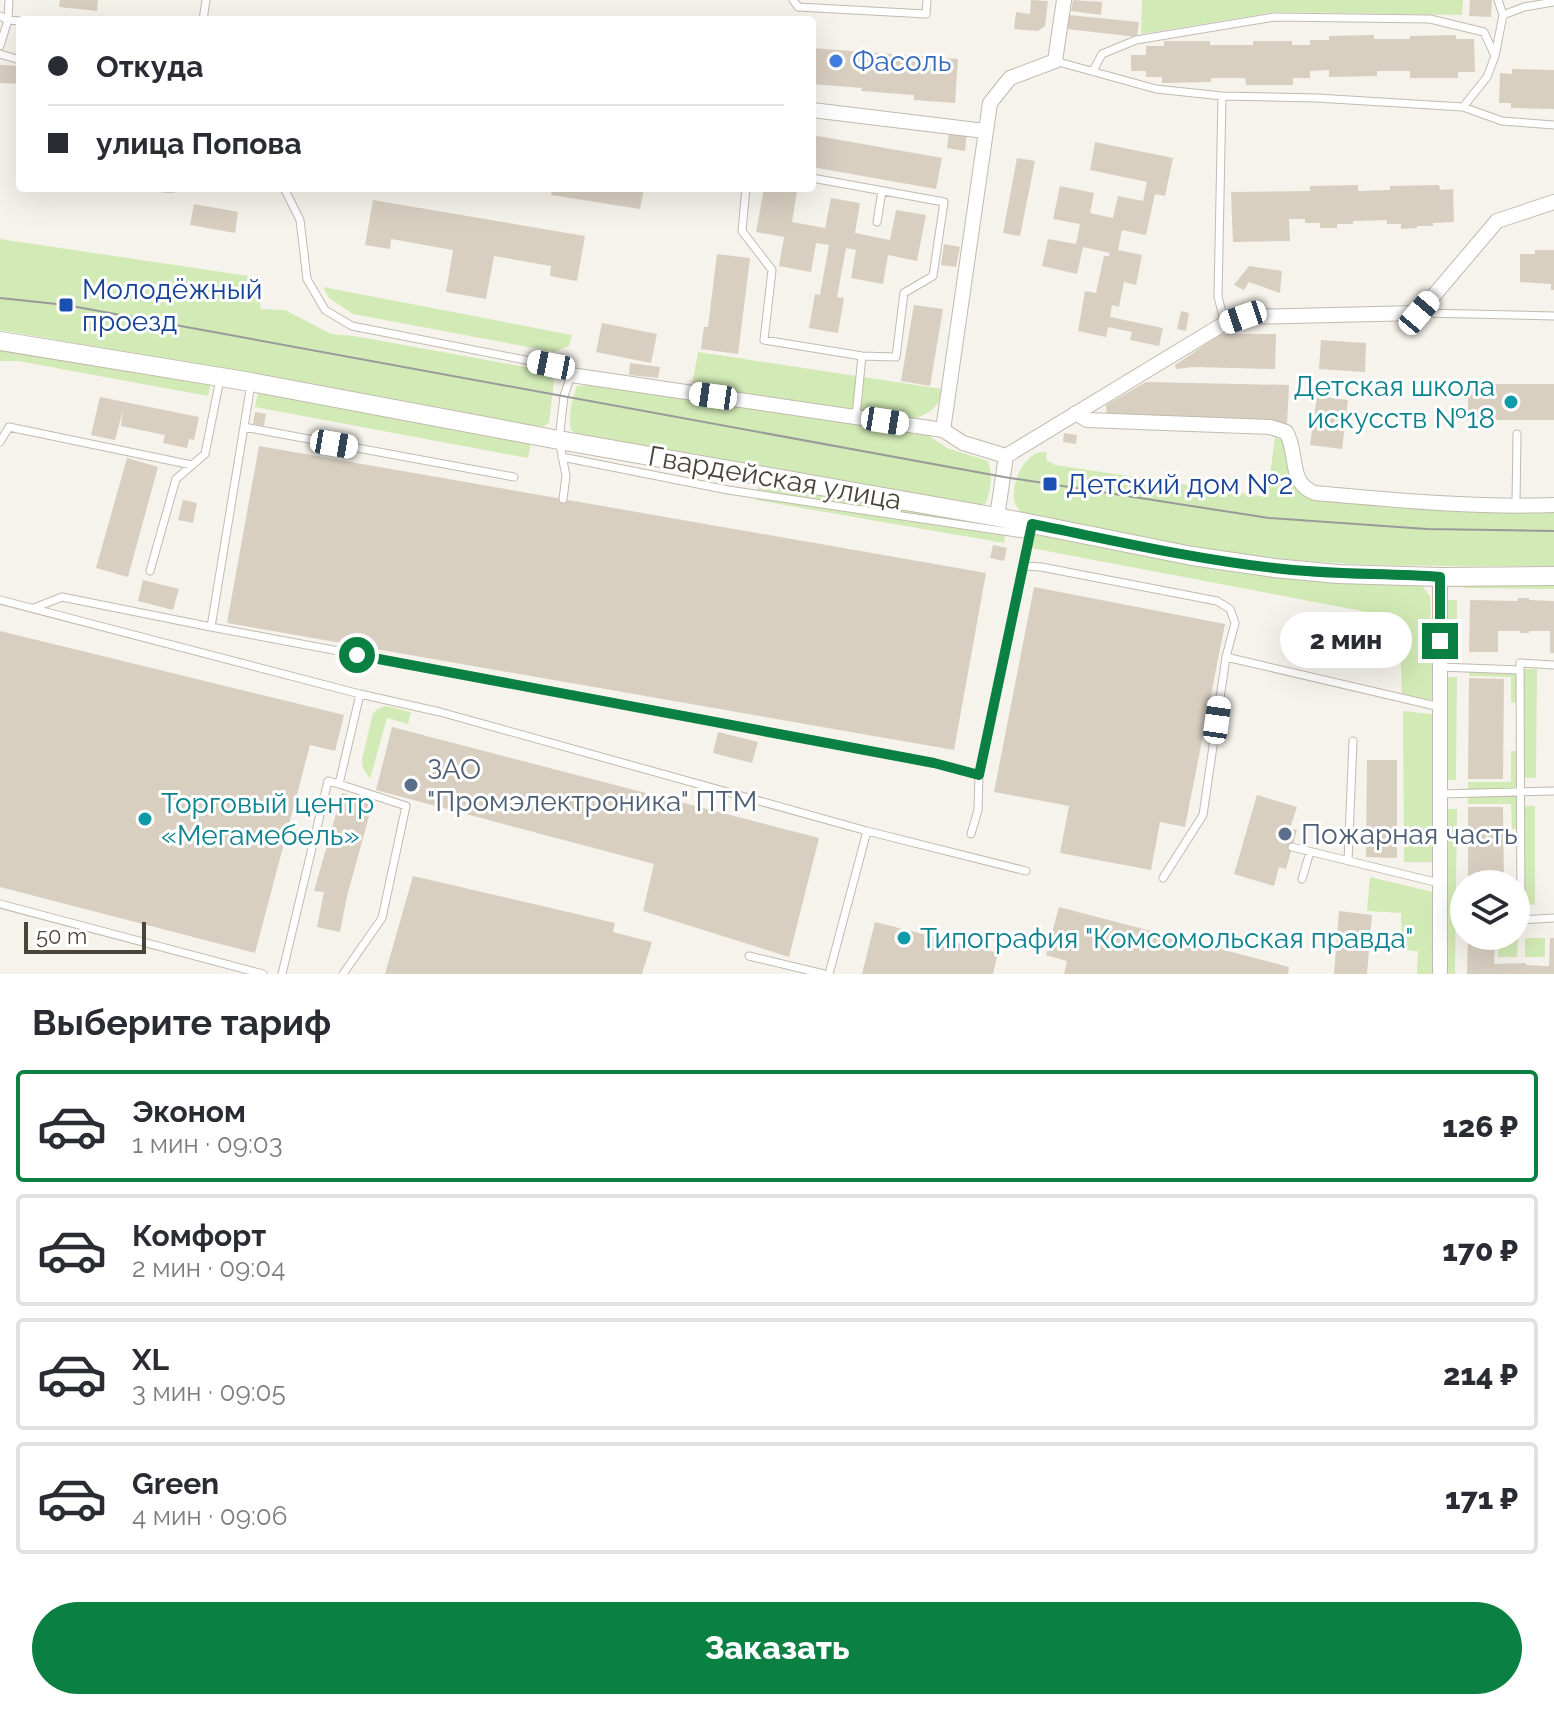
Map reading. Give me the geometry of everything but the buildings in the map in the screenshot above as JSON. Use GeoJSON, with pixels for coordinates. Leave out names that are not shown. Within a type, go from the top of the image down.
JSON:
{"type":"FeatureCollection","features":[{"type":"Feature","properties":{"kind":"street"},"geometry":{"type":"LineString","coordinates":[[943,430],[990,103],[1010,78],[1055,61],[1064,0]]}},
{"type":"Feature","properties":{"kind":"street"},"geometry":{"type":"LineString","coordinates":[[816,110],[985,131]]}},
{"type":"Feature","properties":{"kind":"street"},"geometry":{"type":"LineString","coordinates":[[571,375],[943,430],[963,443],[1006,456],[1225,323],[1243,317],[1419,313],[1497,221],[1554,202]]}},
{"type":"Feature","properties":{"kind":"street","name":"Гвардейская улица"},"geometry":{"type":"LineString","coordinates":[[0,341],[251,382],[561,448],[997,517],[1031,530],[1192,556],[1338,574],[1554,576]]}},
{"type":"Feature","properties":{"kind":"street"},"geometry":{"type":"LineString","coordinates":[[1076,413],[1087,420],[1270,427],[1286,432],[1299,481],[1304,489],[1315,493],[1430,504],[1554,505]]}},
{"type":"Feature","properties":{"kind":"street"},"geometry":{"type":"LineString","coordinates":[[997,517],[1006,456]]}},
{"type":"Feature","properties":{"kind":"street"},"geometry":{"type":"LineString","coordinates":[[1440,577],[1440,974]]}},
{"type":"Feature","properties":{"kind":"lane"},"geometry":{"type":"LineString","coordinates":[[0,46],[9,0]]}},
{"type":"Feature","properties":{"kind":"lane"},"geometry":{"type":"LineString","coordinates":[[793,0],[798,7],[926,14],[927,0]]}},
{"type":"Feature","properties":{"kind":"lane"},"geometry":{"type":"LineString","coordinates":[[1463,107],[1487,77],[1495,56],[1503,15],[1498,0]]}},
{"type":"Feature","properties":{"kind":"lane"},"geometry":{"type":"LineString","coordinates":[[1503,15],[1524,7],[1554,2]]}},
{"type":"Feature","properties":{"kind":"lane"},"geometry":{"type":"LineString","coordinates":[[1093,71],[1102,54],[1136,40],[1274,17],[1430,19],[1484,32],[1495,56]]}},
{"type":"Feature","properties":{"kind":"lane"},"geometry":{"type":"LineString","coordinates":[[1055,61],[1156,89],[1222,96],[1463,107],[1502,121],[1554,125]]}},
{"type":"Feature","properties":{"kind":"lane"},"geometry":{"type":"LineString","coordinates":[[1222,96],[1218,297],[1225,323]]}},
{"type":"Feature","properties":{"kind":"lane"},"geometry":{"type":"LineString","coordinates":[[746,192],[742,231],[772,270],[764,340],[862,356],[896,357],[904,293],[933,276],[944,202],[816,179]]}},
{"type":"Feature","properties":{"kind":"lane"},"geometry":{"type":"LineString","coordinates":[[877,222],[882,191]]}},
{"type":"Feature","properties":{"kind":"lane"},"geometry":{"type":"LineString","coordinates":[[286,192],[300,220],[307,279],[325,310],[352,326],[551,365],[571,375],[564,396],[561,448],[566,476],[563,499]]}},
{"type":"Feature","properties":{"kind":"lane"},"geometry":{"type":"LineString","coordinates":[[1419,313],[1554,316]]}},
{"type":"Feature","properties":{"kind":"lane"},"geometry":{"type":"LineString","coordinates":[[856,416],[862,356]]}},
{"type":"Feature","properties":{"kind":"lane"},"geometry":{"type":"LineString","coordinates":[[150,571],[176,479],[205,454],[220,377]]}},
{"type":"Feature","properties":{"kind":"lane"},"geometry":{"type":"LineString","coordinates":[[211,627],[251,382]]}},
{"type":"Feature","properties":{"kind":"lane"},"geometry":{"type":"LineString","coordinates":[[0,442],[9,427],[192,465]]}},
{"type":"Feature","properties":{"kind":"lane"},"geometry":{"type":"LineString","coordinates":[[244,427],[514,477]]}},
{"type":"Feature","properties":{"kind":"lane"},"geometry":{"type":"LineString","coordinates":[[1516,507],[1517,434]]}},
{"type":"Feature","properties":{"kind":"lane"},"geometry":{"type":"LineString","coordinates":[[561,448],[728,490],[1031,530],[979,775],[978,810],[971,834]]}},
{"type":"Feature","properties":{"kind":"lane"},"geometry":{"type":"LineString","coordinates":[[1024,566],[1217,601],[1230,609],[1235,623],[1226,657],[1203,815],[1163,878]]}},
{"type":"Feature","properties":{"kind":"lane"},"geometry":{"type":"LineString","coordinates":[[33,609],[62,597],[919,760],[979,775]]}},
{"type":"Feature","properties":{"kind":"lane"},"geometry":{"type":"LineString","coordinates":[[0,600],[440,712],[867,831],[1026,871]]}},
{"type":"Feature","properties":{"kind":"lane"},"geometry":{"type":"LineString","coordinates":[[1226,657],[1440,707]]}},
{"type":"Feature","properties":{"kind":"lane"},"geometry":{"type":"LineString","coordinates":[[1554,665],[1520,663],[1521,920],[1554,918]]}},
{"type":"Feature","properties":{"kind":"lane"},"geometry":{"type":"LineString","coordinates":[[1440,667],[1520,670]]}},
{"type":"Feature","properties":{"kind":"lane"},"geometry":{"type":"LineString","coordinates":[[339,784],[360,694]]}},
{"type":"Feature","properties":{"kind":"lane"},"geometry":{"type":"LineString","coordinates":[[1348,861],[1353,741]]}},
{"type":"Feature","properties":{"kind":"lane"},"geometry":{"type":"LineString","coordinates":[[282,974],[328,781],[406,806],[382,918],[343,974]]}},
{"type":"Feature","properties":{"kind":"lane"},"geometry":{"type":"LineString","coordinates":[[1441,794],[1554,791]]}},
{"type":"Feature","properties":{"kind":"lane"},"geometry":{"type":"LineString","coordinates":[[749,956],[826,974],[867,831]]}},
{"type":"Feature","properties":{"kind":"lane"},"geometry":{"type":"LineString","coordinates":[[1292,847],[1441,884]]}},
{"type":"Feature","properties":{"kind":"lane"},"geometry":{"type":"LineString","coordinates":[[1302,879],[1310,852]]}},
{"type":"Feature","properties":{"kind":"lane"},"geometry":{"type":"LineString","coordinates":[[0,904],[263,974]]}},
{"type":"Feature","properties":{"kind":"green space"},"geometry":{"type":"Polygon","coordinates":[[[1142,0],[1463,0],[1462,15],[1275,12],[1141,34],[1142,0]]]}},
{"type":"Feature","properties":{"kind":"green space"},"geometry":{"type":"Polygon","coordinates":[[[0,239],[255,277],[261,309],[285,310],[331,334],[548,371],[554,381],[549,423],[540,428],[0,330],[0,239]]]}},
{"type":"Feature","properties":{"kind":"green space"},"geometry":{"type":"Polygon","coordinates":[[[323,287],[572,335],[569,346],[555,352],[353,314],[329,298],[323,287]]]}},
{"type":"Feature","properties":{"kind":"green space"},"geometry":{"type":"Polygon","coordinates":[[[0,348],[211,383],[208,396],[18,361],[0,361],[0,348]]]}},
{"type":"Feature","properties":{"kind":"green space"},"geometry":{"type":"Polygon","coordinates":[[[698,352],[942,389],[939,401],[932,409],[911,420],[692,385],[698,352]]]}},
{"type":"Feature","properties":{"kind":"green space"},"geometry":{"type":"Polygon","coordinates":[[[590,385],[923,432],[947,448],[988,461],[991,477],[988,498],[986,503],[979,506],[575,433],[571,430],[570,419],[575,391],[577,386],[590,385]]]}},
{"type":"Feature","properties":{"kind":"green space"},"geometry":{"type":"Polygon","coordinates":[[[258,392],[531,442],[528,458],[255,407],[258,392]]]}},
{"type":"Feature","properties":{"kind":"green space"},"geometry":{"type":"Polygon","coordinates":[[[1275,437],[1286,442],[1292,483],[1312,498],[1554,511],[1554,566],[1379,565],[1243,554],[1024,515],[1015,501],[1015,484],[1022,467],[1040,452],[1047,452],[1046,460],[1055,465],[1267,497],[1275,437]]]}},
{"type":"Feature","properties":{"kind":"green space"},"geometry":{"type":"Polygon","coordinates":[[[759,483],[1007,525],[1004,543],[756,500],[759,483]]]}},
{"type":"Feature","properties":{"kind":"green space"},"geometry":{"type":"Polygon","coordinates":[[[1035,532],[1182,562],[1294,579],[1332,583],[1400,579],[1418,583],[1430,596],[1434,700],[1402,695],[1399,618],[1031,548],[1035,532]]]}},
{"type":"Feature","properties":{"kind":"green space"},"geometry":{"type":"Polygon","coordinates":[[[1554,581],[1554,589],[1463,588],[1467,582],[1554,581]]]}},
{"type":"Feature","properties":{"kind":"green space"},"geometry":{"type":"Polygon","coordinates":[[[1444,600],[1457,600],[1457,655],[1443,655],[1444,600]]]}},
{"type":"Feature","properties":{"kind":"green space"},"geometry":{"type":"Polygon","coordinates":[[[1524,669],[1537,669],[1536,778],[1523,778],[1524,669]]]}},
{"type":"Feature","properties":{"kind":"green space"},"geometry":{"type":"Polygon","coordinates":[[[1469,671],[1518,671],[1518,703],[1511,702],[1511,677],[1469,676],[1469,671]]]}},
{"type":"Feature","properties":{"kind":"green space"},"geometry":{"type":"Polygon","coordinates":[[[1444,677],[1457,677],[1456,780],[1444,780],[1444,677]]]}},
{"type":"Feature","properties":{"kind":"green space"},"geometry":{"type":"Polygon","coordinates":[[[386,706],[411,712],[408,724],[387,718],[370,779],[363,768],[362,759],[373,713],[386,706]]]}},
{"type":"Feature","properties":{"kind":"green space"},"geometry":{"type":"Polygon","coordinates":[[[1403,711],[1432,714],[1434,862],[1404,862],[1403,711]]]}},
{"type":"Feature","properties":{"kind":"green space"},"geometry":{"type":"Polygon","coordinates":[[[1511,751],[1518,751],[1518,790],[1468,790],[1468,782],[1511,782],[1511,751]]]}},
{"type":"Feature","properties":{"kind":"green space"},"geometry":{"type":"Polygon","coordinates":[[[1518,795],[1518,829],[1512,829],[1511,804],[1468,804],[1468,796],[1518,795]]]}},
{"type":"Feature","properties":{"kind":"green space"},"geometry":{"type":"Polygon","coordinates":[[[1524,806],[1535,806],[1535,905],[1530,905],[1530,870],[1524,870],[1524,806]]]}},
{"type":"Feature","properties":{"kind":"green space"},"geometry":{"type":"Polygon","coordinates":[[[1446,809],[1457,809],[1456,870],[1450,870],[1450,950],[1455,950],[1455,974],[1444,974],[1446,809]]]}},
{"type":"Feature","properties":{"kind":"green space"},"geometry":{"type":"Polygon","coordinates":[[[1370,877],[1437,893],[1437,974],[1417,974],[1418,951],[1402,950],[1401,913],[1367,911],[1370,877]]]}},
{"type":"Feature","properties":{"kind":"green space"},"geometry":{"type":"Polygon","coordinates":[[[1530,938],[1545,938],[1545,957],[1525,957],[1525,950],[1530,950],[1530,938]]]}},
{"type":"Feature","properties":{"kind":"green space"},"geometry":{"type":"Polygon","coordinates":[[[1498,950],[1517,950],[1517,957],[1498,957],[1498,950]]]}},
{"type":"Feature","properties":{"kind":"tram line"},"geometry":{"type":"LineString","coordinates":[[0,298],[66,305],[1004,477],[1269,518],[1427,529],[1554,531]]}},
{"type":"Feature","properties":{"kind":"place","name":"Фасоль"},"geometry":{"type":"Point","coordinates":[836,61]}},
{"type":"Feature","properties":{"kind":"place","name":"Молодёжный проезд"},"geometry":{"type":"Point","coordinates":[66,305]}},
{"type":"Feature","properties":{"kind":"place","name":"Детская школа искусств №18"},"geometry":{"type":"Point","coordinates":[1511,402]}},
{"type":"Feature","properties":{"kind":"place","name":"Детский дом №2"},"geometry":{"type":"Point","coordinates":[1050,484]}},
{"type":"Feature","properties":{"kind":"place","name":"ЗАО \"Промэлектроника\" ПТМ"},"geometry":{"type":"Point","coordinates":[411,785]}},
{"type":"Feature","properties":{"kind":"place","name":"Торговый центр «Мегамебель»"},"geometry":{"type":"Point","coordinates":[145,819]}},
{"type":"Feature","properties":{"kind":"place","name":"Пожарная часть"},"geometry":{"type":"Point","coordinates":[1285,834]}},
{"type":"Feature","properties":{"kind":"place","name":"Типография \"Комсомольская правда\""},"geometry":{"type":"Point","coordinates":[904,938]}},
{"type":"Feature","properties":{"kind":"route"},"geometry":{"type":"LineString","coordinates":[[357,655],[934,763],[979,775],[1032,524],[1192,556],[1274,568],[1338,574],[1440,577],[1440,641]]}}]}
